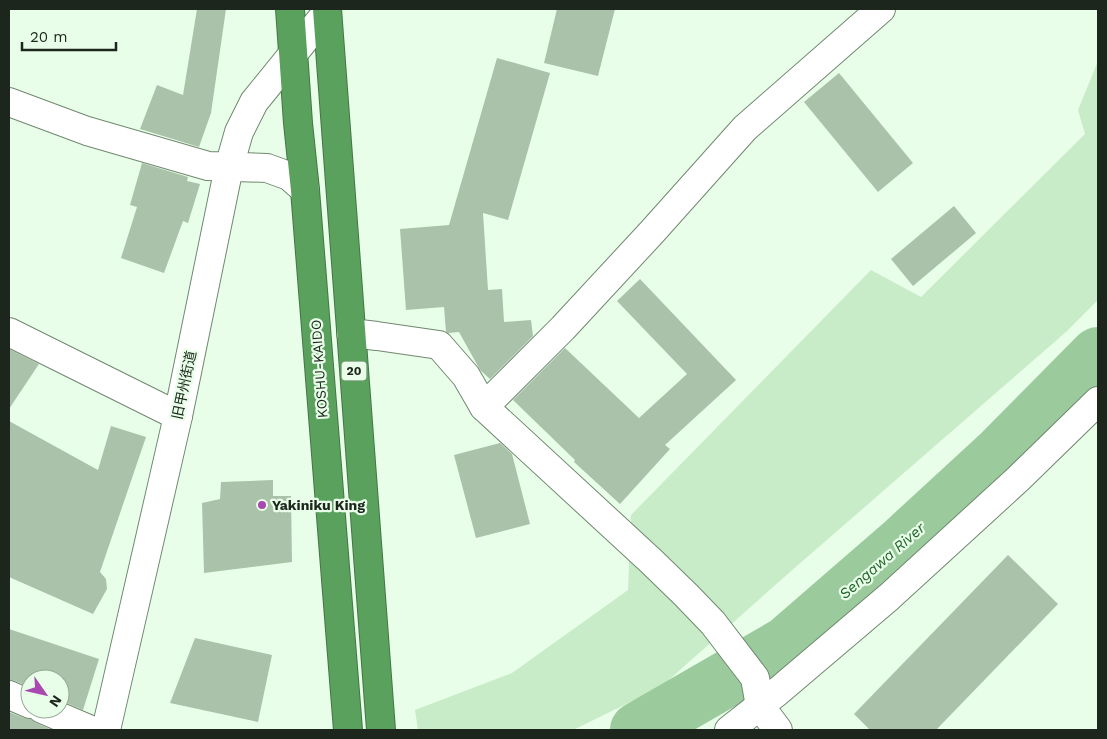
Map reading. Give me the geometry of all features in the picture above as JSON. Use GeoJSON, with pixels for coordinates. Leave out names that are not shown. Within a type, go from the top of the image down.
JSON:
{"type":"FeatureCollection","features":[{"type":"Feature","properties":{"kind":"highway","name":"KOSHU-KAIDO"},"geometry":{"type":"LineString","coordinates":[[290,9],[348,730]]}},
{"type":"Feature","properties":{"kind":"highway","name":"20"},"geometry":{"type":"LineString","coordinates":[[327,10],[380,730]]}},
{"type":"Feature","properties":{"kind":"street"},"geometry":{"type":"LineString","coordinates":[[484,407],[563,328],[745,128],[880,9]]}},
{"type":"Feature","properties":{"kind":"street","name":"旧甲州街道"},"geometry":{"type":"LineString","coordinates":[[106,730],[178,416],[229,166],[239,132],[254,102],[327,10]]}},
{"type":"Feature","properties":{"kind":"street"},"geometry":{"type":"LineString","coordinates":[[9,102],[87,131],[208,166],[267,168],[288,176],[305,190]]}},
{"type":"Feature","properties":{"kind":"street"},"geometry":{"type":"LineString","coordinates":[[9,332],[178,416]]}},
{"type":"Feature","properties":{"kind":"street"},"geometry":{"type":"LineString","coordinates":[[351,333],[439,345],[466,376],[484,407],[570,485],[679,588],[713,623],[755,678],[760,706],[778,730]]}},
{"type":"Feature","properties":{"kind":"street"},"geometry":{"type":"LineString","coordinates":[[729,730],[760,706],[889,596],[1018,479],[1098,401]]}},
{"type":"Feature","properties":{"kind":"street"},"geometry":{"type":"LineString","coordinates":[[65,719],[91,730]]}},
{"type":"Feature","properties":{"kind":"green space"},"geometry":{"type":"Polygon","coordinates":[[[1098,61],[1098,300],[1067,331],[661,687],[573,730],[418,730],[415,710],[512,673],[628,590],[631,515],[871,270],[921,297],[1085,134],[1078,110],[1098,61]]]}},
{"type":"Feature","properties":{"kind":"building"},"geometry":{"type":"Polygon","coordinates":[[[197,9],[226,9],[211,113],[199,147],[140,129],[157,85],[183,95],[197,9]]]}},
{"type":"Feature","properties":{"kind":"building"},"geometry":{"type":"Polygon","coordinates":[[[557,9],[615,9],[598,76],[544,63],[557,9]]]}},
{"type":"Feature","properties":{"kind":"building"},"geometry":{"type":"Polygon","coordinates":[[[497,58],[550,73],[508,220],[483,213],[488,290],[502,289],[504,322],[531,320],[533,336],[490,379],[480,370],[459,332],[446,332],[444,307],[406,310],[400,229],[449,225],[497,58]]]}},
{"type":"Feature","properties":{"kind":"building"},"geometry":{"type":"Polygon","coordinates":[[[839,73],[913,163],[878,192],[804,102],[839,73]]]}},
{"type":"Feature","properties":{"kind":"building"},"geometry":{"type":"Polygon","coordinates":[[[142,163],[188,177],[187,181],[200,184],[188,223],[183,221],[164,273],[121,258],[137,207],[130,205],[142,163]]]}},
{"type":"Feature","properties":{"kind":"building"},"geometry":{"type":"Polygon","coordinates":[[[954,206],[976,233],[913,286],[891,259],[954,206]]]}},
{"type":"Feature","properties":{"kind":"building"},"geometry":{"type":"Polygon","coordinates":[[[640,279],[736,380],[665,445],[670,449],[620,504],[574,462],[575,460],[513,400],[565,348],[639,418],[687,374],[617,301],[640,279]]]}},
{"type":"Feature","properties":{"kind":"building"},"geometry":{"type":"Polygon","coordinates":[[[9,349],[39,364],[9,409],[9,349]]]}},
{"type":"Feature","properties":{"kind":"building"},"geometry":{"type":"Polygon","coordinates":[[[9,421],[98,470],[111,426],[146,437],[100,572],[106,579],[107,589],[93,614],[9,577],[9,421]]]}},
{"type":"Feature","properties":{"kind":"building"},"geometry":{"type":"Polygon","coordinates":[[[500,443],[512,454],[530,524],[476,538],[454,455],[500,443]]]}},
{"type":"Feature","properties":{"kind":"building"},"geometry":{"type":"Polygon","coordinates":[[[273,480],[273,496],[291,496],[292,562],[204,573],[202,503],[220,499],[221,482],[273,480]]]}},
{"type":"Feature","properties":{"kind":"building"},"geometry":{"type":"Polygon","coordinates":[[[1008,555],[1058,604],[936,730],[870,730],[854,714],[1008,555]]]}},
{"type":"Feature","properties":{"kind":"building"},"geometry":{"type":"Polygon","coordinates":[[[9,629],[99,659],[83,710],[70,704],[70,669],[20,669],[20,683],[9,680],[9,629]]]}},
{"type":"Feature","properties":{"kind":"building"},"geometry":{"type":"Polygon","coordinates":[[[195,638],[272,655],[258,722],[170,703],[195,638]]]}},
{"type":"Feature","properties":{"kind":"building"},"geometry":{"type":"Polygon","coordinates":[[[9,712],[20,716],[20,719],[31,719],[52,730],[9,730],[9,712]]]}},
{"type":"Feature","properties":{"kind":"waterway","name":"Sengawa River"},"geometry":{"type":"LineString","coordinates":[[638,730],[787,644],[900,546],[1001,453],[1098,355]]}},
{"type":"Feature","properties":{"kind":"place","name":"Yakiniku King"},"geometry":{"type":"Point","coordinates":[262,505]}}]}
